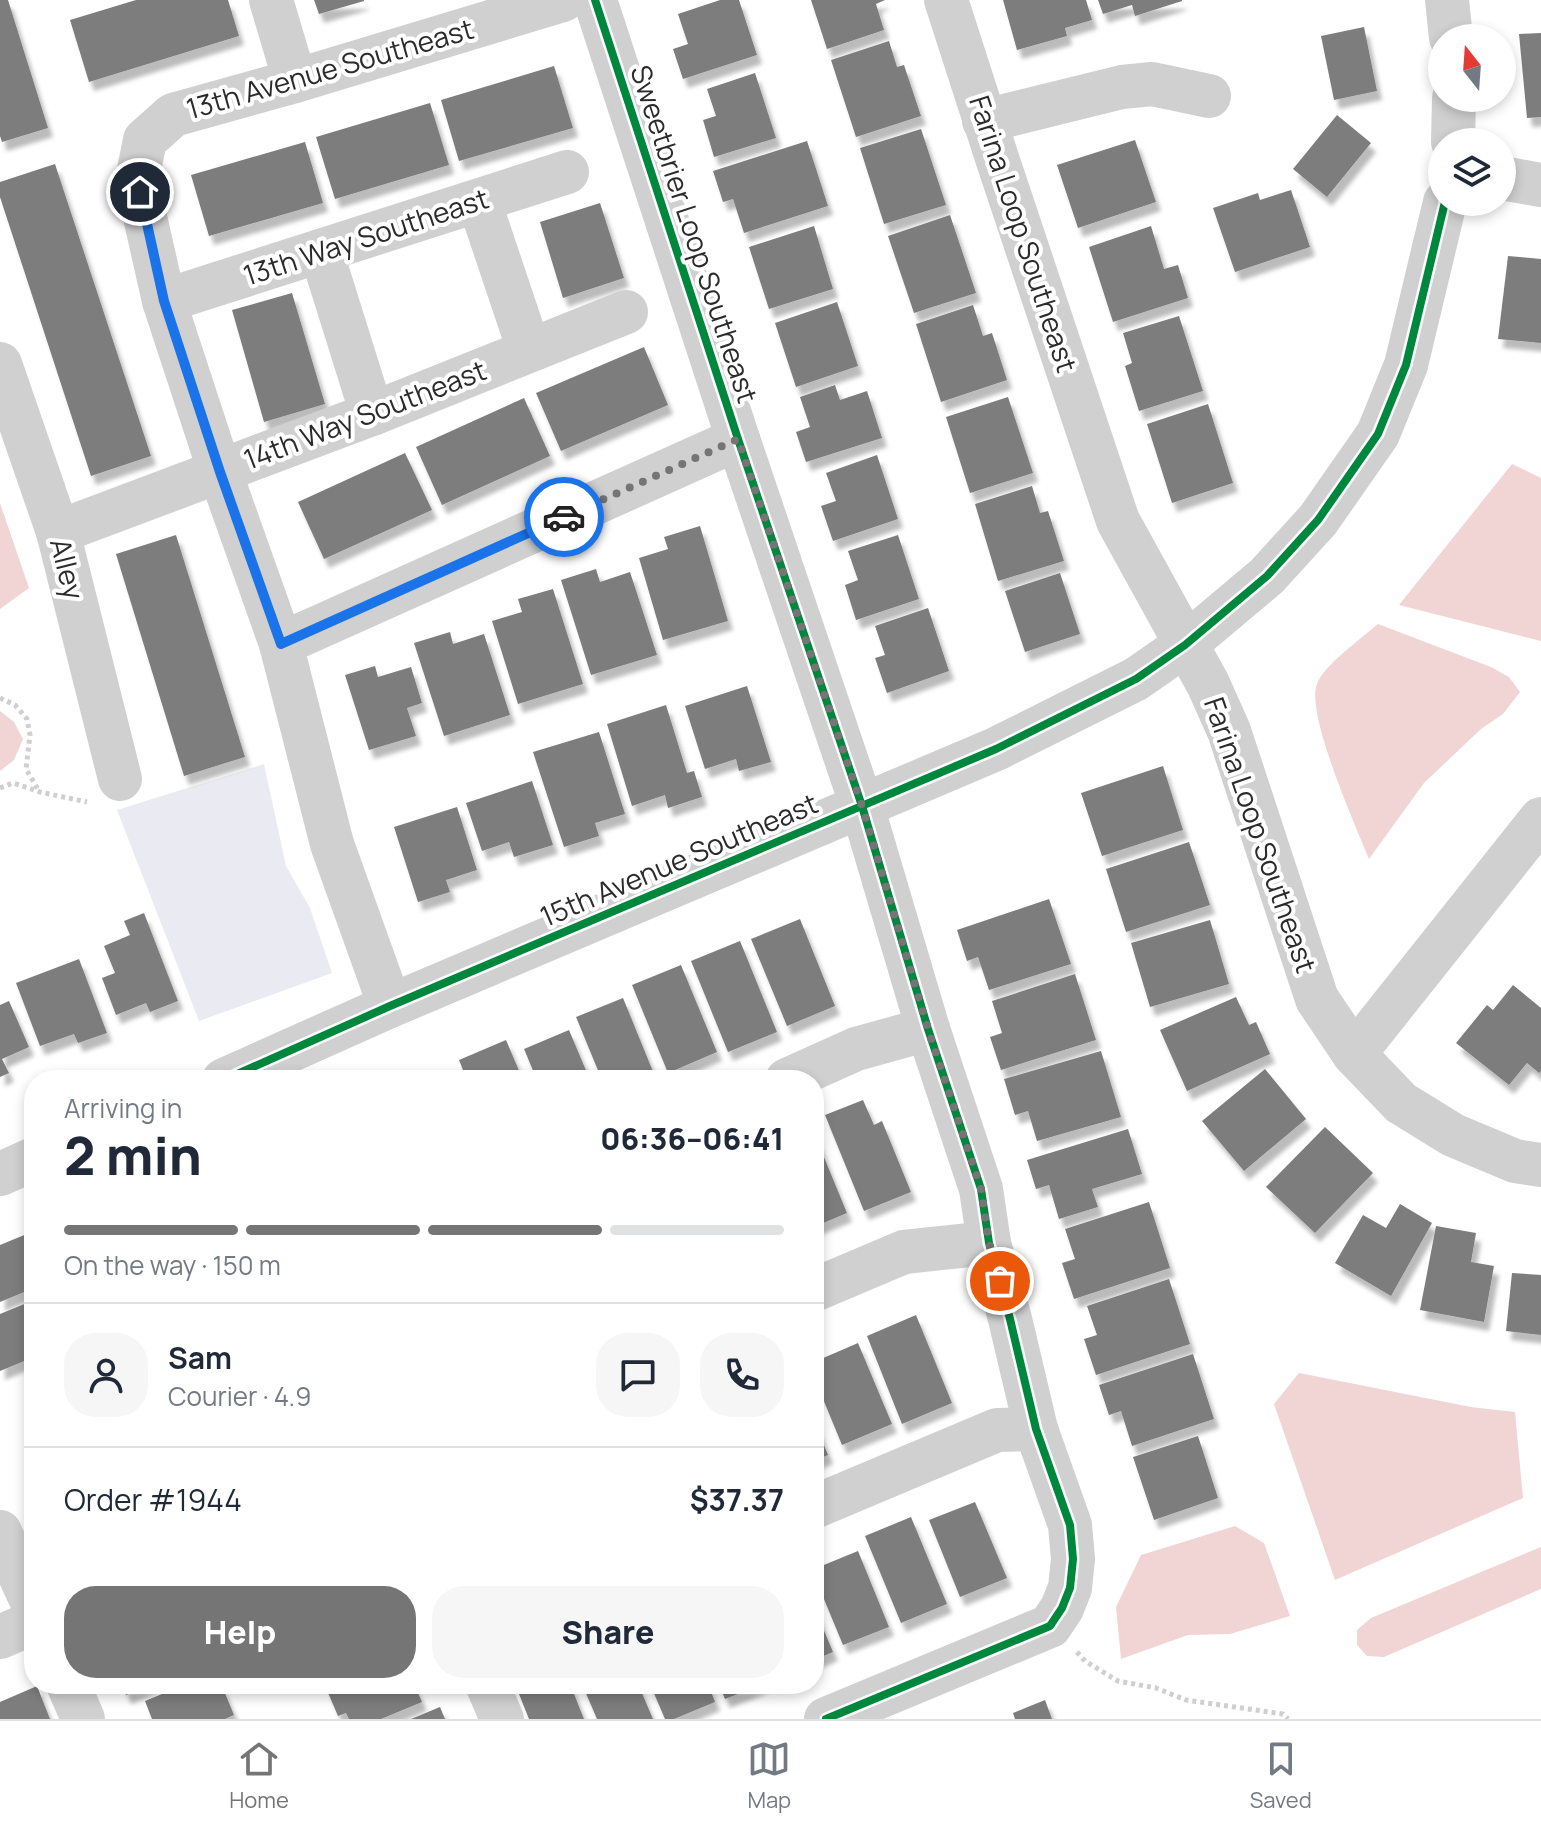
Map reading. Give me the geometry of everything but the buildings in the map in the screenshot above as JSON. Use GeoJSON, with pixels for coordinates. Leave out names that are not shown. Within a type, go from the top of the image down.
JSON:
{"type":"FeatureCollection","features":[{"type":"Feature","properties":{"kind":"street"},"geometry":{"type":"LineString","coordinates":[[271,0],[295,81]]}},
{"type":"Feature","properties":{"kind":"street","name":"13th Avenue Southeast"},"geometry":{"type":"LineString","coordinates":[[390,1006],[332,844],[281,644],[164,301],[138,175],[145,140],[173,115],[563,0]]}},
{"type":"Feature","properties":{"kind":"street","name":"Sweetbrier Loop Southeast"},"geometry":{"type":"LineString","coordinates":[[595,0],[862,806],[928,1029],[981,1189],[989,1243],[1036,1429],[1070,1525],[1073,1559],[1070,1588],[1050,1626]]}},
{"type":"Feature","properties":{"kind":"street","name":"Farina Loop Southeast"},"geometry":{"type":"LineString","coordinates":[[946,0],[1118,521],[1208,684],[1229,731],[1317,999],[1354,1054],[1401,1103],[1453,1135],[1515,1161],[1541,1165]]}},
{"type":"Feature","properties":{"kind":"street"},"geometry":{"type":"LineString","coordinates":[[1447,0],[1450,24]]}},
{"type":"Feature","properties":{"kind":"street"},"geometry":{"type":"LineString","coordinates":[[984,121],[1122,87],[1152,84],[1209,96]]}},
{"type":"Feature","properties":{"kind":"street","name":"13th Way Southeast"},"geometry":{"type":"LineString","coordinates":[[164,301],[567,172]]}},
{"type":"Feature","properties":{"kind":"street"},"geometry":{"type":"LineString","coordinates":[[1516,181],[1541,185]]}},
{"type":"Feature","properties":{"kind":"street"},"geometry":{"type":"LineString","coordinates":[[479,201],[529,350]]}},
{"type":"Feature","properties":{"kind":"street","name":"15th Avenue Southeast"},"geometry":{"type":"LineString","coordinates":[[248,1070],[390,1006],[996,749],[1136,679],[1185,645],[1267,576],[1318,520],[1378,434],[1406,365],[1442,216]]}},
{"type":"Feature","properties":{"kind":"street"},"geometry":{"type":"LineString","coordinates":[[321,251],[372,414]]}},
{"type":"Feature","properties":{"kind":"street","name":"14th Way Southeast"},"geometry":{"type":"LineString","coordinates":[[58,532],[372,414],[626,312]]}},
{"type":"Feature","properties":{"kind":"street","name":"Alley"},"geometry":{"type":"LineString","coordinates":[[0,364],[58,532],[120,779]]}},
{"type":"Feature","properties":{"kind":"street"},"geometry":{"type":"LineString","coordinates":[[281,644],[738,439]]}},
{"type":"Feature","properties":{"kind":"street"},"geometry":{"type":"LineString","coordinates":[[1354,1054],[1541,819]]}},
{"type":"Feature","properties":{"kind":"street"},"geometry":{"type":"LineString","coordinates":[[809,1070],[856,1049],[928,1029]]}},
{"type":"Feature","properties":{"kind":"street"},"geometry":{"type":"LineString","coordinates":[[0,1174],[24,1163]]}},
{"type":"Feature","properties":{"kind":"street"},"geometry":{"type":"LineString","coordinates":[[824,1286],[904,1252],[989,1243]]}},
{"type":"Feature","properties":{"kind":"street"},"geometry":{"type":"LineString","coordinates":[[824,1503],[997,1430],[1036,1429]]}},
{"type":"Feature","properties":{"kind":"street"},"geometry":{"type":"LineString","coordinates":[[0,1532],[24,1584]]}},
{"type":"Feature","properties":{"kind":"street"},"geometry":{"type":"LineString","coordinates":[[0,1637],[24,1626]]}},
{"type":"Feature","properties":{"kind":"street"},"geometry":{"type":"LineString","coordinates":[[826,1719],[1050,1626]]}},
{"type":"Feature","properties":{"kind":"street"},"geometry":{"type":"LineString","coordinates":[[72,1694],[83,1719]]}},
{"type":"Feature","properties":{"kind":"street"},"geometry":{"type":"LineString","coordinates":[[491,1694],[502,1719]]}},
{"type":"Feature","properties":{"kind":"path"},"geometry":{"type":"LineString","coordinates":[[0,698],[15,705],[27,719],[30,735],[26,769],[40,792],[13,783],[0,788]]}},
{"type":"Feature","properties":{"kind":"path"},"geometry":{"type":"LineString","coordinates":[[1050,1626],[1085,1661],[1118,1681],[1156,1688],[1186,1700],[1283,1714],[1288,1719]]}},
{"type":"Feature","properties":{"kind":"shaded area"},"geometry":{"type":"Polygon","coordinates":[[[1512,464],[1541,478],[1541,641],[1399,605],[1512,464]]]}},
{"type":"Feature","properties":{"kind":"shaded area"},"geometry":{"type":"Polygon","coordinates":[[[0,503],[29,588],[0,609],[0,503]]]}},
{"type":"Feature","properties":{"kind":"shaded area"},"geometry":{"type":"Polygon","coordinates":[[[1378,624],[1491,667],[1509,677],[1520,692],[1503,714],[1481,729],[1424,783],[1369,859],[1325,744],[1315,699],[1317,684],[1327,669],[1378,624]]]}},
{"type":"Feature","properties":{"kind":"shaded area"},"geometry":{"type":"Polygon","coordinates":[[[0,711],[14,722],[23,739],[14,760],[0,771],[0,711]]]}},
{"type":"Feature","properties":{"kind":"shaded area"},"geometry":{"type":"Polygon","coordinates":[[[264,764],[286,866],[310,908],[332,973],[199,1021],[117,810],[264,764]]]}},
{"type":"Feature","properties":{"kind":"shaded area"},"geometry":{"type":"Polygon","coordinates":[[[1299,1373],[1471,1407],[1515,1412],[1523,1498],[1335,1580],[1274,1404],[1299,1373]]]}},
{"type":"Feature","properties":{"kind":"shaded area"},"geometry":{"type":"Polygon","coordinates":[[[1235,1526],[1264,1543],[1290,1616],[1230,1634],[1188,1635],[1121,1659],[1116,1607],[1141,1555],[1235,1526]]]}},
{"type":"Feature","properties":{"kind":"shaded area"},"geometry":{"type":"Polygon","coordinates":[[[1541,1547],[1541,1589],[1384,1657],[1367,1656],[1357,1645],[1357,1630],[1371,1618],[1541,1547]]]}},
{"type":"Feature","properties":{"kind":"cycle path"},"geometry":{"type":"LineString","coordinates":[[595,0],[862,806],[928,1029],[981,1189],[989,1243],[1036,1429],[1070,1525],[1073,1559],[1070,1588],[1050,1626],[826,1719]]}},
{"type":"Feature","properties":{"kind":"cycle path"},"geometry":{"type":"LineString","coordinates":[[246,1070],[996,749],[1136,679],[1185,645],[1267,576],[1318,520],[1378,434],[1406,365],[1442,216]]}},
{"type":"Feature","properties":{"kind":"way so far"},"geometry":{"type":"LineString","coordinates":[[564,517],[738,439],[862,806],[928,1029],[981,1189],[989,1243],[1000,1281]]}},
{"type":"Feature","properties":{"kind":"route"},"geometry":{"type":"LineString","coordinates":[[140,192],[164,301],[281,644],[564,517]]}}]}
